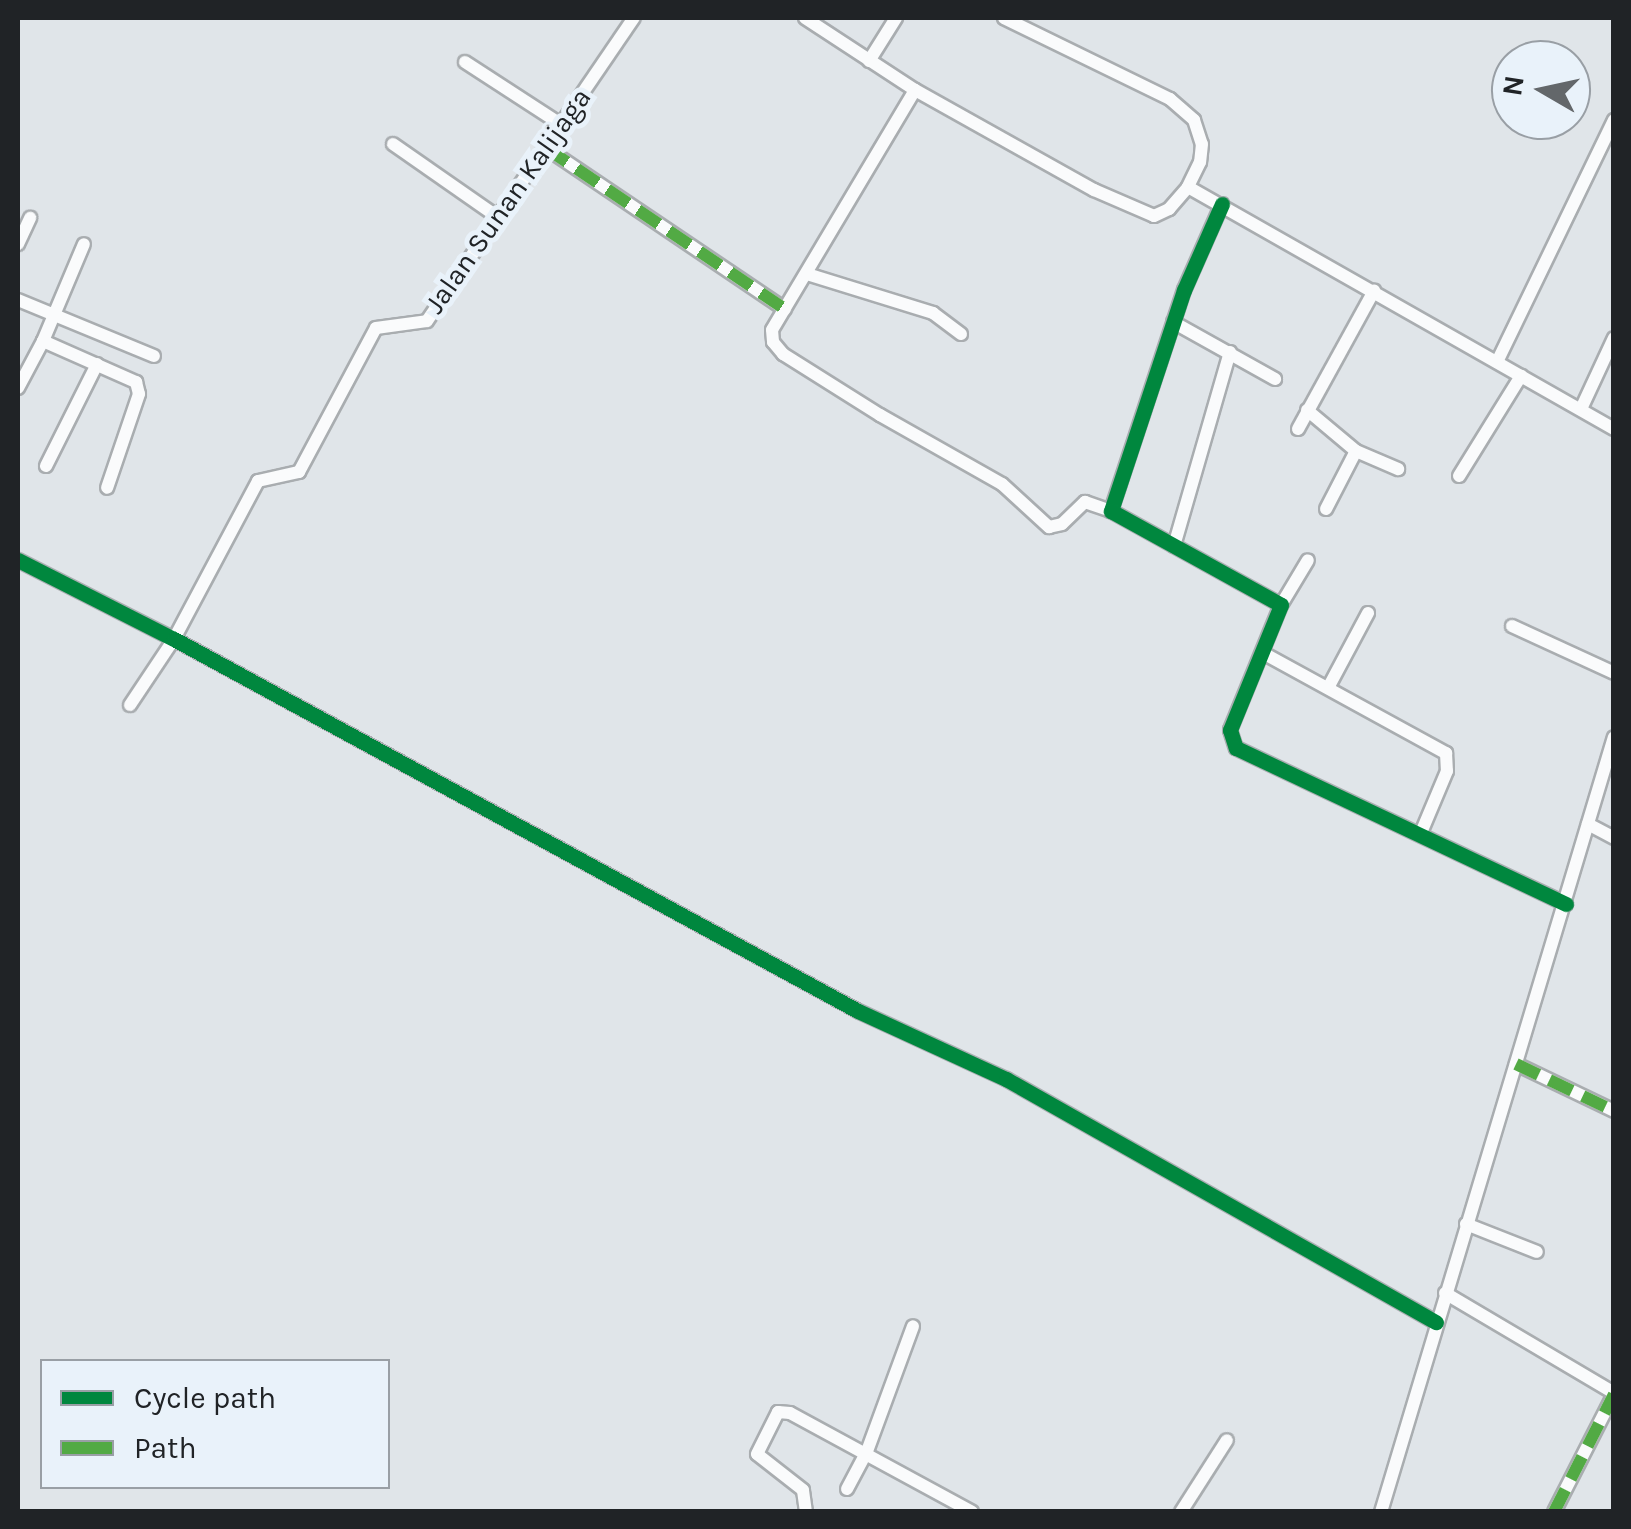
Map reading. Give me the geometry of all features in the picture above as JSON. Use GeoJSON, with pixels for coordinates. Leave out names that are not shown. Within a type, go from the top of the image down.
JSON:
{"type":"FeatureCollection","features":[{"type":"Feature","properties":{"kind":"street","name":"Jalan Sunan Kalijaga"},"geometry":{"type":"LineString","coordinates":[[174,639],[258,481],[299,472],[376,328],[383,324],[427,321],[634,18]]}},
{"type":"Feature","properties":{"kind":"street"},"geometry":{"type":"LineString","coordinates":[[806,18],[915,90],[1094,190],[1154,216],[1170,209],[1188,187],[1200,162],[1202,144],[1194,120],[1170,99],[1004,18]]}},
{"type":"Feature","properties":{"kind":"street"},"geometry":{"type":"LineString","coordinates":[[869,61],[896,18]]}},
{"type":"Feature","properties":{"kind":"street"},"geometry":{"type":"LineString","coordinates":[[466,62],[562,124]]}},
{"type":"Feature","properties":{"kind":"street"},"geometry":{"type":"LineString","coordinates":[[915,90],[770,337],[784,354],[1002,484],[1049,527],[1062,524],[1085,502],[1111,511],[1281,606]]}},
{"type":"Feature","properties":{"kind":"street"},"geometry":{"type":"LineString","coordinates":[[1496,362],[1608,147],[1614,120]]}},
{"type":"Feature","properties":{"kind":"street"},"geometry":{"type":"LineString","coordinates":[[393,144],[499,218]]}},
{"type":"Feature","properties":{"kind":"street"},"geometry":{"type":"LineString","coordinates":[[546,148],[785,309]]}},
{"type":"Feature","properties":{"kind":"street"},"geometry":{"type":"LineString","coordinates":[[1188,187],[1614,429]]}},
{"type":"Feature","properties":{"kind":"street"},"geometry":{"type":"LineString","coordinates":[[1111,511],[1173,322],[1222,204]]}},
{"type":"Feature","properties":{"kind":"street"},"geometry":{"type":"LineString","coordinates":[[18,244],[30,218]]}},
{"type":"Feature","properties":{"kind":"street"},"geometry":{"type":"LineString","coordinates":[[18,388],[54,317],[84,244]]}},
{"type":"Feature","properties":{"kind":"street"},"geometry":{"type":"LineString","coordinates":[[807,274],[934,313],[961,334]]}},
{"type":"Feature","properties":{"kind":"street"},"geometry":{"type":"LineString","coordinates":[[1298,430],[1374,291]]}},
{"type":"Feature","properties":{"kind":"street"},"geometry":{"type":"LineString","coordinates":[[18,300],[154,356]]}},
{"type":"Feature","properties":{"kind":"street"},"geometry":{"type":"LineString","coordinates":[[1173,322],[1275,379]]}},
{"type":"Feature","properties":{"kind":"street"},"geometry":{"type":"LineString","coordinates":[[1581,409],[1614,338]]}},
{"type":"Feature","properties":{"kind":"street"},"geometry":{"type":"LineString","coordinates":[[43,341],[128,375],[136,382],[139,394],[107,488]]}},
{"type":"Feature","properties":{"kind":"street"},"geometry":{"type":"LineString","coordinates":[[1174,546],[1230,352]]}},
{"type":"Feature","properties":{"kind":"street"},"geometry":{"type":"LineString","coordinates":[[46,466],[97,364]]}},
{"type":"Feature","properties":{"kind":"street"},"geometry":{"type":"LineString","coordinates":[[1458,476],[1521,376]]}},
{"type":"Feature","properties":{"kind":"street"},"geometry":{"type":"LineString","coordinates":[[1307,410],[1356,450],[1398,469]]}},
{"type":"Feature","properties":{"kind":"street"},"geometry":{"type":"LineString","coordinates":[[1326,510],[1356,450]]}},
{"type":"Feature","properties":{"kind":"street"},"geometry":{"type":"LineString","coordinates":[[18,560],[174,639],[858,1010],[1006,1079],[1436,1322]]}},
{"type":"Feature","properties":{"kind":"street"},"geometry":{"type":"LineString","coordinates":[[1308,560],[1281,606],[1230,730],[1236,748],[1566,904]]}},
{"type":"Feature","properties":{"kind":"street"},"geometry":{"type":"LineString","coordinates":[[1328,688],[1368,613]]}},
{"type":"Feature","properties":{"kind":"street"},"geometry":{"type":"LineString","coordinates":[[1512,626],[1614,673]]}},
{"type":"Feature","properties":{"kind":"street"},"geometry":{"type":"LineString","coordinates":[[130,706],[174,639]]}},
{"type":"Feature","properties":{"kind":"street"},"geometry":{"type":"LineString","coordinates":[[1263,653],[1446,753],[1448,771],[1421,833]]}},
{"type":"Feature","properties":{"kind":"street"},"geometry":{"type":"LineString","coordinates":[[1381,1512],[1614,737]]}},
{"type":"Feature","properties":{"kind":"street"},"geometry":{"type":"LineString","coordinates":[[1588,824],[1614,838]]}},
{"type":"Feature","properties":{"kind":"street"},"geometry":{"type":"LineString","coordinates":[[1516,1064],[1614,1111]]}},
{"type":"Feature","properties":{"kind":"street"},"geometry":{"type":"LineString","coordinates":[[1466,1224],[1537,1252]]}},
{"type":"Feature","properties":{"kind":"street"},"geometry":{"type":"LineString","coordinates":[[1445,1294],[1614,1393],[1554,1512]]}},
{"type":"Feature","properties":{"kind":"street"},"geometry":{"type":"LineString","coordinates":[[847,1489],[866,1454],[913,1326]]}},
{"type":"Feature","properties":{"kind":"street"},"geometry":{"type":"LineString","coordinates":[[806,1512],[803,1490],[758,1454],[778,1412],[790,1413],[972,1512]]}},
{"type":"Feature","properties":{"kind":"street"},"geometry":{"type":"LineString","coordinates":[[1182,1512],[1227,1440]]}},
{"type":"Feature","properties":{"kind":"marked path"},"geometry":{"type":"LineString","coordinates":[[546,148],[785,309]]}},
{"type":"Feature","properties":{"kind":"marked path"},"geometry":{"type":"LineString","coordinates":[[1516,1064],[1614,1111]]}},
{"type":"Feature","properties":{"kind":"marked path"},"geometry":{"type":"LineString","coordinates":[[1554,1512],[1614,1394]]}},
{"type":"Feature","properties":{"kind":"cycle path"},"geometry":{"type":"LineString","coordinates":[[1222,204],[1184,290],[1111,511],[1281,605],[1230,730],[1236,748],[1566,904]]}},
{"type":"Feature","properties":{"kind":"cycle path"},"geometry":{"type":"LineString","coordinates":[[18,560],[174,639],[858,1011],[1006,1079],[1436,1322]]}}]}
